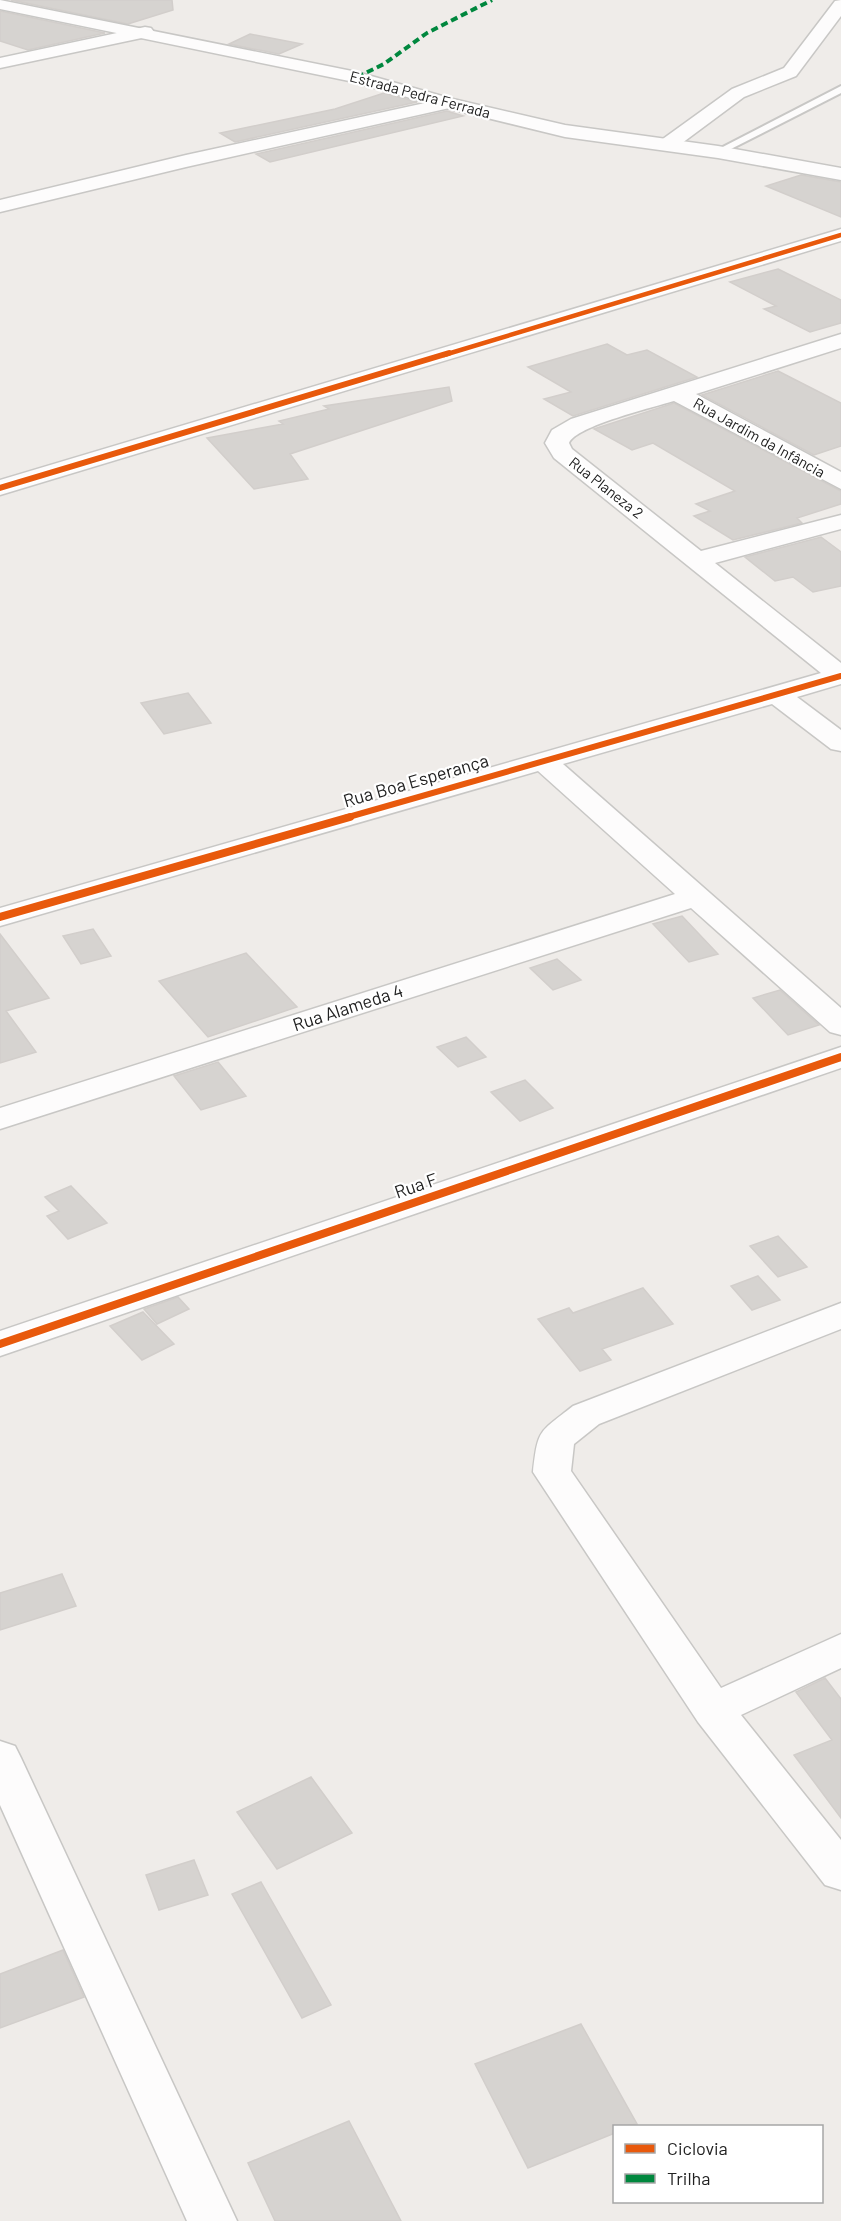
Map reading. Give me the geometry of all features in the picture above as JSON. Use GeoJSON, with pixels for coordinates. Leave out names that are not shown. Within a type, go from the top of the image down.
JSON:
{"type":"FeatureCollection","features":[{"type":"Feature","properties":{"kind":"street","name":"Estrada Pedra Ferrada"},"geometry":{"type":"LineString","coordinates":[[0,4],[357,76],[448,104],[565,131],[718,152],[841,174]]}},
{"type":"Feature","properties":{"kind":"street"},"geometry":{"type":"LineString","coordinates":[[666,146],[738,93],[790,72],[841,5]]}},
{"type":"Feature","properties":{"kind":"street"},"geometry":{"type":"LineString","coordinates":[[0,63],[145,32]]}},
{"type":"Feature","properties":{"kind":"street"},"geometry":{"type":"LineString","coordinates":[[0,206],[186,161],[448,104]]}},
{"type":"Feature","properties":{"kind":"street"},"geometry":{"type":"LineString","coordinates":[[0,488],[841,234]]}},
{"type":"Feature","properties":{"kind":"street","name":"Rua Planeza 2"},"geometry":{"type":"LineString","coordinates":[[841,341],[579,424],[560,435],[557,443],[562,453],[841,676]]}},
{"type":"Feature","properties":{"kind":"street","name":"Rua Jardim da Infância"},"geometry":{"type":"LineString","coordinates":[[678,394],[841,482]]}},
{"type":"Feature","properties":{"kind":"street"},"geometry":{"type":"LineString","coordinates":[[697,560],[841,522]]}},
{"type":"Feature","properties":{"kind":"street","name":"Rua Boa Esperança"},"geometry":{"type":"LineString","coordinates":[[0,917],[542,760],[778,696],[841,676]]}},
{"type":"Feature","properties":{"kind":"street"},"geometry":{"type":"LineString","coordinates":[[778,696],[841,743]]}},
{"type":"Feature","properties":{"kind":"street"},"geometry":{"type":"LineString","coordinates":[[542,760],[841,1025]]}},
{"type":"Feature","properties":{"kind":"street","name":"Rua Alameda 4"},"geometry":{"type":"LineString","coordinates":[[0,1119],[695,897]]}},
{"type":"Feature","properties":{"kind":"street","name":"Rua F"},"geometry":{"type":"LineString","coordinates":[[0,1344],[841,1057]]}},
{"type":"Feature","properties":{"kind":"street"},"geometry":{"type":"LineString","coordinates":[[841,1315],[586,1415],[556,1439],[552,1472],[713,1710],[841,1872]]}},
{"type":"Feature","properties":{"kind":"street"},"geometry":{"type":"LineString","coordinates":[[713,1710],[841,1650]]}},
{"type":"Feature","properties":{"kind":"street"},"geometry":{"type":"LineString","coordinates":[[0,1758],[212,2221]]}},
{"type":"Feature","properties":{"kind":"lane"},"geometry":{"type":"LineString","coordinates":[[718,152],[841,89]]}},
{"type":"Feature","properties":{"kind":"building"},"geometry":{"type":"Polygon","coordinates":[[[11,0],[172,0],[173,10],[128,24],[11,0]]]}},
{"type":"Feature","properties":{"kind":"building"},"geometry":{"type":"Polygon","coordinates":[[[0,11],[105,33],[28,50],[0,41],[0,11]]]}},
{"type":"Feature","properties":{"kind":"building"},"geometry":{"type":"Polygon","coordinates":[[[250,34],[302,44],[279,54],[229,44],[250,34]]]}},
{"type":"Feature","properties":{"kind":"building"},"geometry":{"type":"Polygon","coordinates":[[[384,93],[417,102],[235,142],[220,133],[335,109],[384,93]]]}},
{"type":"Feature","properties":{"kind":"building"},"geometry":{"type":"Polygon","coordinates":[[[447,111],[463,116],[270,162],[256,154],[447,111]]]}},
{"type":"Feature","properties":{"kind":"building"},"geometry":{"type":"Polygon","coordinates":[[[801,175],[841,182],[841,217],[766,186],[801,175]]]}},
{"type":"Feature","properties":{"kind":"building"},"geometry":{"type":"Polygon","coordinates":[[[778,269],[841,300],[841,323],[810,332],[764,309],[776,306],[730,282],[778,269]]]}},
{"type":"Feature","properties":{"kind":"building"},"geometry":{"type":"Polygon","coordinates":[[[607,344],[627,355],[647,350],[697,377],[573,416],[544,399],[571,392],[528,367],[607,344]]]}},
{"type":"Feature","properties":{"kind":"building"},"geometry":{"type":"Polygon","coordinates":[[[778,371],[841,403],[841,446],[814,455],[702,395],[778,371]]]}},
{"type":"Feature","properties":{"kind":"building"},"geometry":{"type":"Polygon","coordinates":[[[449,387],[452,401],[290,454],[308,479],[254,489],[207,438],[283,424],[279,421],[329,409],[324,406],[449,387]]]}},
{"type":"Feature","properties":{"kind":"building"},"geometry":{"type":"Polygon","coordinates":[[[674,403],[841,491],[841,504],[797,518],[802,523],[733,540],[694,516],[710,511],[696,504],[735,491],[653,443],[632,450],[594,429],[674,403]]]}},
{"type":"Feature","properties":{"kind":"building"},"geometry":{"type":"Polygon","coordinates":[[[821,537],[841,552],[841,586],[813,592],[793,577],[775,581],[745,557],[821,537]]]}},
{"type":"Feature","properties":{"kind":"building"},"geometry":{"type":"Polygon","coordinates":[[[188,693],[211,723],[164,734],[141,703],[188,693]]]}},
{"type":"Feature","properties":{"kind":"building"},"geometry":{"type":"Polygon","coordinates":[[[682,916],[718,954],[689,962],[653,924],[682,916]]]}},
{"type":"Feature","properties":{"kind":"building"},"geometry":{"type":"Polygon","coordinates":[[[93,929],[111,956],[81,964],[63,936],[93,929]]]}},
{"type":"Feature","properties":{"kind":"building"},"geometry":{"type":"Polygon","coordinates":[[[0,934],[49,998],[6,1011],[36,1052],[0,1063],[0,934]]]}},
{"type":"Feature","properties":{"kind":"building"},"geometry":{"type":"Polygon","coordinates":[[[246,953],[297,1007],[208,1037],[159,981],[246,953]]]}},
{"type":"Feature","properties":{"kind":"building"},"geometry":{"type":"Polygon","coordinates":[[[557,959],[581,980],[553,990],[530,968],[557,959]]]}},
{"type":"Feature","properties":{"kind":"building"},"geometry":{"type":"Polygon","coordinates":[[[780,990],[819,1025],[788,1035],[753,998],[780,990]]]}},
{"type":"Feature","properties":{"kind":"building"},"geometry":{"type":"Polygon","coordinates":[[[466,1037],[486,1057],[458,1067],[437,1047],[466,1037]]]}},
{"type":"Feature","properties":{"kind":"building"},"geometry":{"type":"Polygon","coordinates":[[[218,1062],[246,1096],[201,1110],[174,1076],[218,1062]]]}},
{"type":"Feature","properties":{"kind":"building"},"geometry":{"type":"Polygon","coordinates":[[[525,1080],[553,1108],[520,1121],[491,1092],[525,1080]]]}},
{"type":"Feature","properties":{"kind":"building"},"geometry":{"type":"Polygon","coordinates":[[[71,1186],[107,1223],[68,1239],[47,1216],[59,1211],[45,1197],[71,1186]]]}},
{"type":"Feature","properties":{"kind":"building"},"geometry":{"type":"Polygon","coordinates":[[[778,1236],[807,1267],[778,1277],[750,1246],[778,1236]]]}},
{"type":"Feature","properties":{"kind":"building"},"geometry":{"type":"Polygon","coordinates":[[[758,1276],[780,1300],[752,1310],[731,1286],[758,1276]]]}},
{"type":"Feature","properties":{"kind":"building"},"geometry":{"type":"Polygon","coordinates":[[[643,1288],[673,1324],[602,1349],[611,1360],[580,1371],[538,1319],[569,1308],[573,1313],[643,1288]]]}},
{"type":"Feature","properties":{"kind":"building"},"geometry":{"type":"Polygon","coordinates":[[[178,1297],[189,1309],[157,1324],[144,1309],[178,1297]]]}},
{"type":"Feature","properties":{"kind":"building"},"geometry":{"type":"Polygon","coordinates":[[[143,1312],[174,1344],[142,1360],[110,1326],[143,1312]]]}},
{"type":"Feature","properties":{"kind":"building"},"geometry":{"type":"Polygon","coordinates":[[[62,1574],[76,1606],[0,1630],[0,1593],[62,1574]]]}},
{"type":"Feature","properties":{"kind":"building"},"geometry":{"type":"Polygon","coordinates":[[[825,1678],[841,1699],[841,1818],[794,1755],[832,1740],[796,1692],[825,1678]]]}},
{"type":"Feature","properties":{"kind":"building"},"geometry":{"type":"Polygon","coordinates":[[[311,1777],[352,1833],[277,1869],[237,1812],[311,1777]]]}},
{"type":"Feature","properties":{"kind":"building"},"geometry":{"type":"Polygon","coordinates":[[[194,1860],[208,1895],[159,1910],[146,1875],[194,1860]]]}},
{"type":"Feature","properties":{"kind":"building"},"geometry":{"type":"Polygon","coordinates":[[[261,1882],[331,2005],[302,2018],[232,1894],[261,1882]]]}},
{"type":"Feature","properties":{"kind":"building"},"geometry":{"type":"Polygon","coordinates":[[[63,1950],[84,1997],[0,2028],[0,1974],[63,1950]]]}},
{"type":"Feature","properties":{"kind":"building"},"geometry":{"type":"Polygon","coordinates":[[[581,2024],[637,2124],[613,2125],[613,2134],[528,2168],[475,2064],[581,2024]]]}},
{"type":"Feature","properties":{"kind":"building"},"geometry":{"type":"Polygon","coordinates":[[[349,2121],[401,2221],[275,2221],[248,2163],[349,2121]]]}},
{"type":"Feature","properties":{"kind":"marked path"},"geometry":{"type":"LineString","coordinates":[[357,77],[384,64],[427,33],[492,0]]}},
{"type":"Feature","properties":{"kind":"cycle path"},"geometry":{"type":"LineString","coordinates":[[0,488],[841,235]]}},
{"type":"Feature","properties":{"kind":"cycle path"},"geometry":{"type":"LineString","coordinates":[[0,917],[841,676]]}},
{"type":"Feature","properties":{"kind":"cycle path"},"geometry":{"type":"LineString","coordinates":[[0,1344],[841,1057]]}}]}
